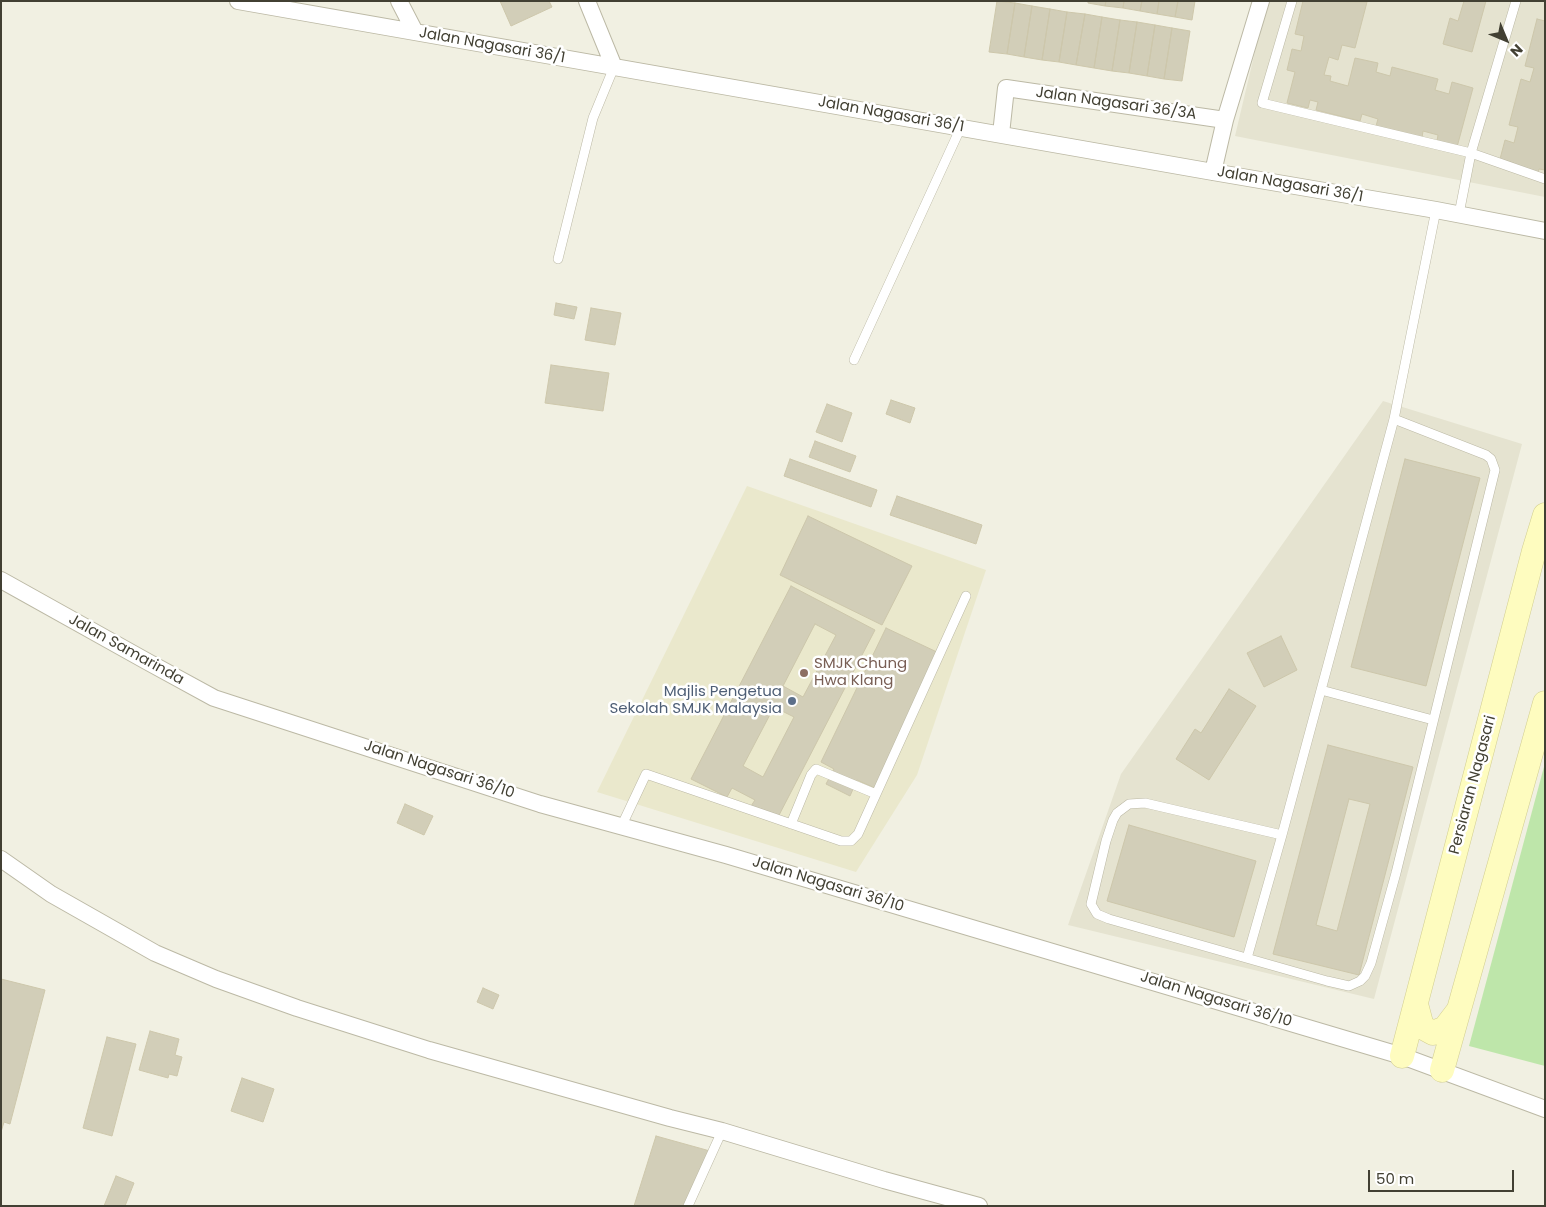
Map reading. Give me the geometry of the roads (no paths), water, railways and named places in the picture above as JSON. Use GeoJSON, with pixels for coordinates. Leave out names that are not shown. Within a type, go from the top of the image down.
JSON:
{"type":"FeatureCollection","features":[{"type":"Feature","properties":{"kind":"street","name":"Jalan Nagasari 36/1"},"geometry":{"type":"LineString","coordinates":[[238,1],[1545,230]]}},
{"type":"Feature","properties":{"kind":"street"},"geometry":{"type":"LineString","coordinates":[[399,1],[415,32]]}},
{"type":"Feature","properties":{"kind":"street"},"geometry":{"type":"LineString","coordinates":[[587,1],[614,67]]}},
{"type":"Feature","properties":{"kind":"street"},"geometry":{"type":"LineString","coordinates":[[1213,172],[1225,120],[1260,1]]}},
{"type":"Feature","properties":{"kind":"street","name":"Jalan Nagasari 36/3A"},"geometry":{"type":"LineString","coordinates":[[1001,134],[1006,88],[1225,120]]}},
{"type":"Feature","properties":{"kind":"street","name":"Persiaran Nagasari"},"geometry":{"type":"LineString","coordinates":[[1402,1056],[1545,515]]}},
{"type":"Feature","properties":{"kind":"street","name":"Jalan Samarinda"},"geometry":{"type":"LineString","coordinates":[[1,580],[214,698],[254,710]]}},
{"type":"Feature","properties":{"kind":"street"},"geometry":{"type":"LineString","coordinates":[[1442,1070],[1545,703]]}},
{"type":"Feature","properties":{"kind":"street","name":"Jalan Nagasari 36/10"},"geometry":{"type":"LineString","coordinates":[[254,710],[540,804],[622,825],[1402,1056],[1545,1109]]}},
{"type":"Feature","properties":{"kind":"street"},"geometry":{"type":"LineString","coordinates":[[1,859],[52,894],[155,953],[216,979],[297,1008],[429,1050],[670,1118],[722,1130],[884,1180],[979,1206]]}},
{"type":"Feature","properties":{"kind":"street"},"geometry":{"type":"LineString","coordinates":[[1416,1004],[1422,1027],[1433,1033],[1445,1028],[1459,1010]]}},
{"type":"Feature","properties":{"kind":"lane"},"geometry":{"type":"LineString","coordinates":[[1292,1],[1262,103],[1471,153],[1545,179]]}},
{"type":"Feature","properties":{"kind":"lane"},"geometry":{"type":"LineString","coordinates":[[1459,214],[1471,153],[1516,1]]}},
{"type":"Feature","properties":{"kind":"lane"},"geometry":{"type":"LineString","coordinates":[[558,258],[593,118],[614,67]]}},
{"type":"Feature","properties":{"kind":"lane"},"geometry":{"type":"LineString","coordinates":[[854,360],[961,127]]}},
{"type":"Feature","properties":{"kind":"lane"},"geometry":{"type":"LineString","coordinates":[[1247,958],[1394,419],[1436,210]]}},
{"type":"Feature","properties":{"kind":"lane"},"geometry":{"type":"LineString","coordinates":[[1282,834],[1145,803],[1129,804],[1117,813],[1106,840],[1091,904],[1097,914],[1109,919],[1327,981],[1349,986],[1360,982],[1365,976],[1371,963],[1396,873],[1495,470],[1491,459],[1476,450],[1394,419]]}},
{"type":"Feature","properties":{"kind":"lane"},"geometry":{"type":"LineString","coordinates":[[622,825],[646,774],[841,841],[851,840],[858,834],[966,596]]}},
{"type":"Feature","properties":{"kind":"lane"},"geometry":{"type":"LineString","coordinates":[[1321,690],[1433,720]]}},
{"type":"Feature","properties":{"kind":"lane"},"geometry":{"type":"LineString","coordinates":[[791,824],[811,775],[816,769],[876,794]]}},
{"type":"Feature","properties":{"kind":"lane"},"geometry":{"type":"LineString","coordinates":[[688,1206],[722,1130]]}},
{"type":"Feature","properties":{"kind":"place","name":"SMJK Chung Hwa Klang"},"geometry":{"type":"Point","coordinates":[804,673]}},
{"type":"Feature","properties":{"kind":"place","name":"Majlis Pengetua Sekolah SMJK Malaysia"},"geometry":{"type":"Point","coordinates":[792,701]}}]}
